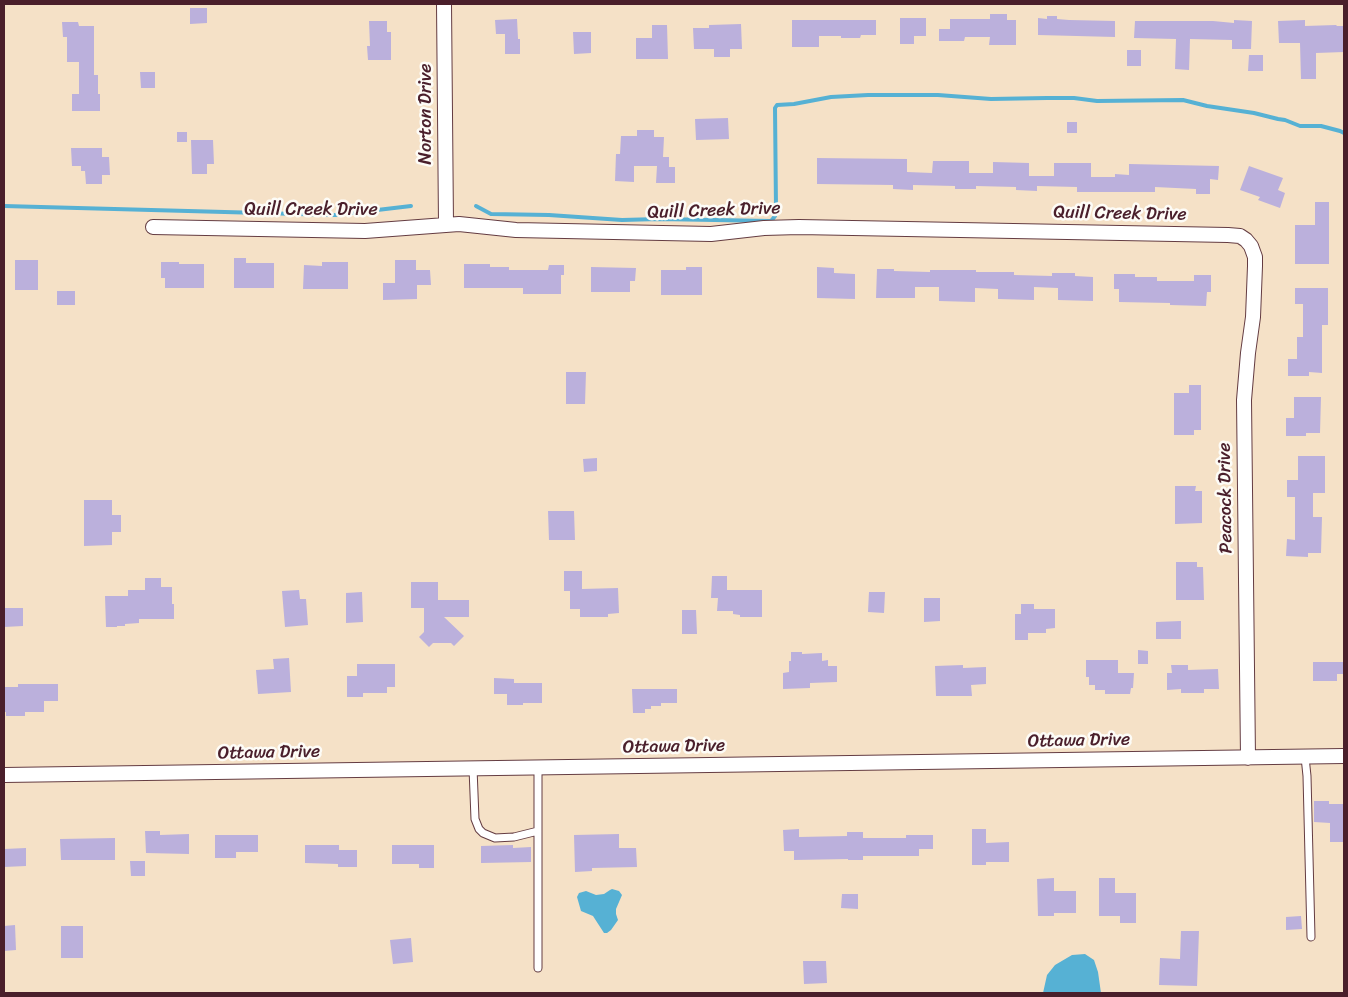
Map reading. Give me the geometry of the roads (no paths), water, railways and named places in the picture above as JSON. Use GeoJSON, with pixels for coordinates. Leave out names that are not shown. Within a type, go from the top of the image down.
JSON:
{"type":"FeatureCollection","features":[{"type":"Feature","properties":{"kind":"street","name":"Norton Drive"},"geometry":{"type":"LineString","coordinates":[[444,4],[446,224]]}},
{"type":"Feature","properties":{"kind":"street","name":"Quill Creek Drive"},"geometry":{"type":"LineString","coordinates":[[153,227],[365,231],[460,224],[516,230],[711,234],[799,226],[1228,235],[1240,236],[1246,240]]}},
{"type":"Feature","properties":{"kind":"street","name":"Peacock Drive"},"geometry":{"type":"LineString","coordinates":[[1246,240],[1253,250],[1255,266],[1253,317],[1244,400],[1248,758]]}},
{"type":"Feature","properties":{"kind":"street","name":"Ottawa Drive"},"geometry":{"type":"LineString","coordinates":[[4,775],[1344,756]]}},
{"type":"Feature","properties":{"kind":"lane"},"geometry":{"type":"LineString","coordinates":[[1305,757],[1308,784],[1311,937]]}},
{"type":"Feature","properties":{"kind":"lane"},"geometry":{"type":"LineString","coordinates":[[538,767],[538,968]]}},
{"type":"Feature","properties":{"kind":"lane"},"geometry":{"type":"LineString","coordinates":[[473,768],[475,819],[483,833],[495,838],[514,837],[538,831]]}},
{"type":"Feature","properties":{"kind":"water"},"geometry":{"type":"Polygon","coordinates":[[[612,889],[619,891],[622,895],[616,909],[618,920],[611,930],[604,933],[593,916],[581,911],[577,897],[579,893],[586,891],[596,895],[604,894],[612,889]]]}},
{"type":"Feature","properties":{"kind":"water"},"geometry":{"type":"Polygon","coordinates":[[[1085,954],[1094,960],[1101,993],[1043,993],[1047,975],[1055,965],[1072,955],[1085,954]]]}},
{"type":"Feature","properties":{"kind":"waterway"},"geometry":{"type":"LineString","coordinates":[[476,206],[491,214],[549,215],[622,220],[770,221],[775,216],[776,209],[775,108],[777,105],[794,104],[831,97],[938,95],[991,99],[1183,100],[1207,106],[1254,113],[1285,120],[1300,126],[1321,126],[1344,133]]}},
{"type":"Feature","properties":{"kind":"waterway"},"geometry":{"type":"LineString","coordinates":[[4,206],[335,215],[411,206]]}}]}
